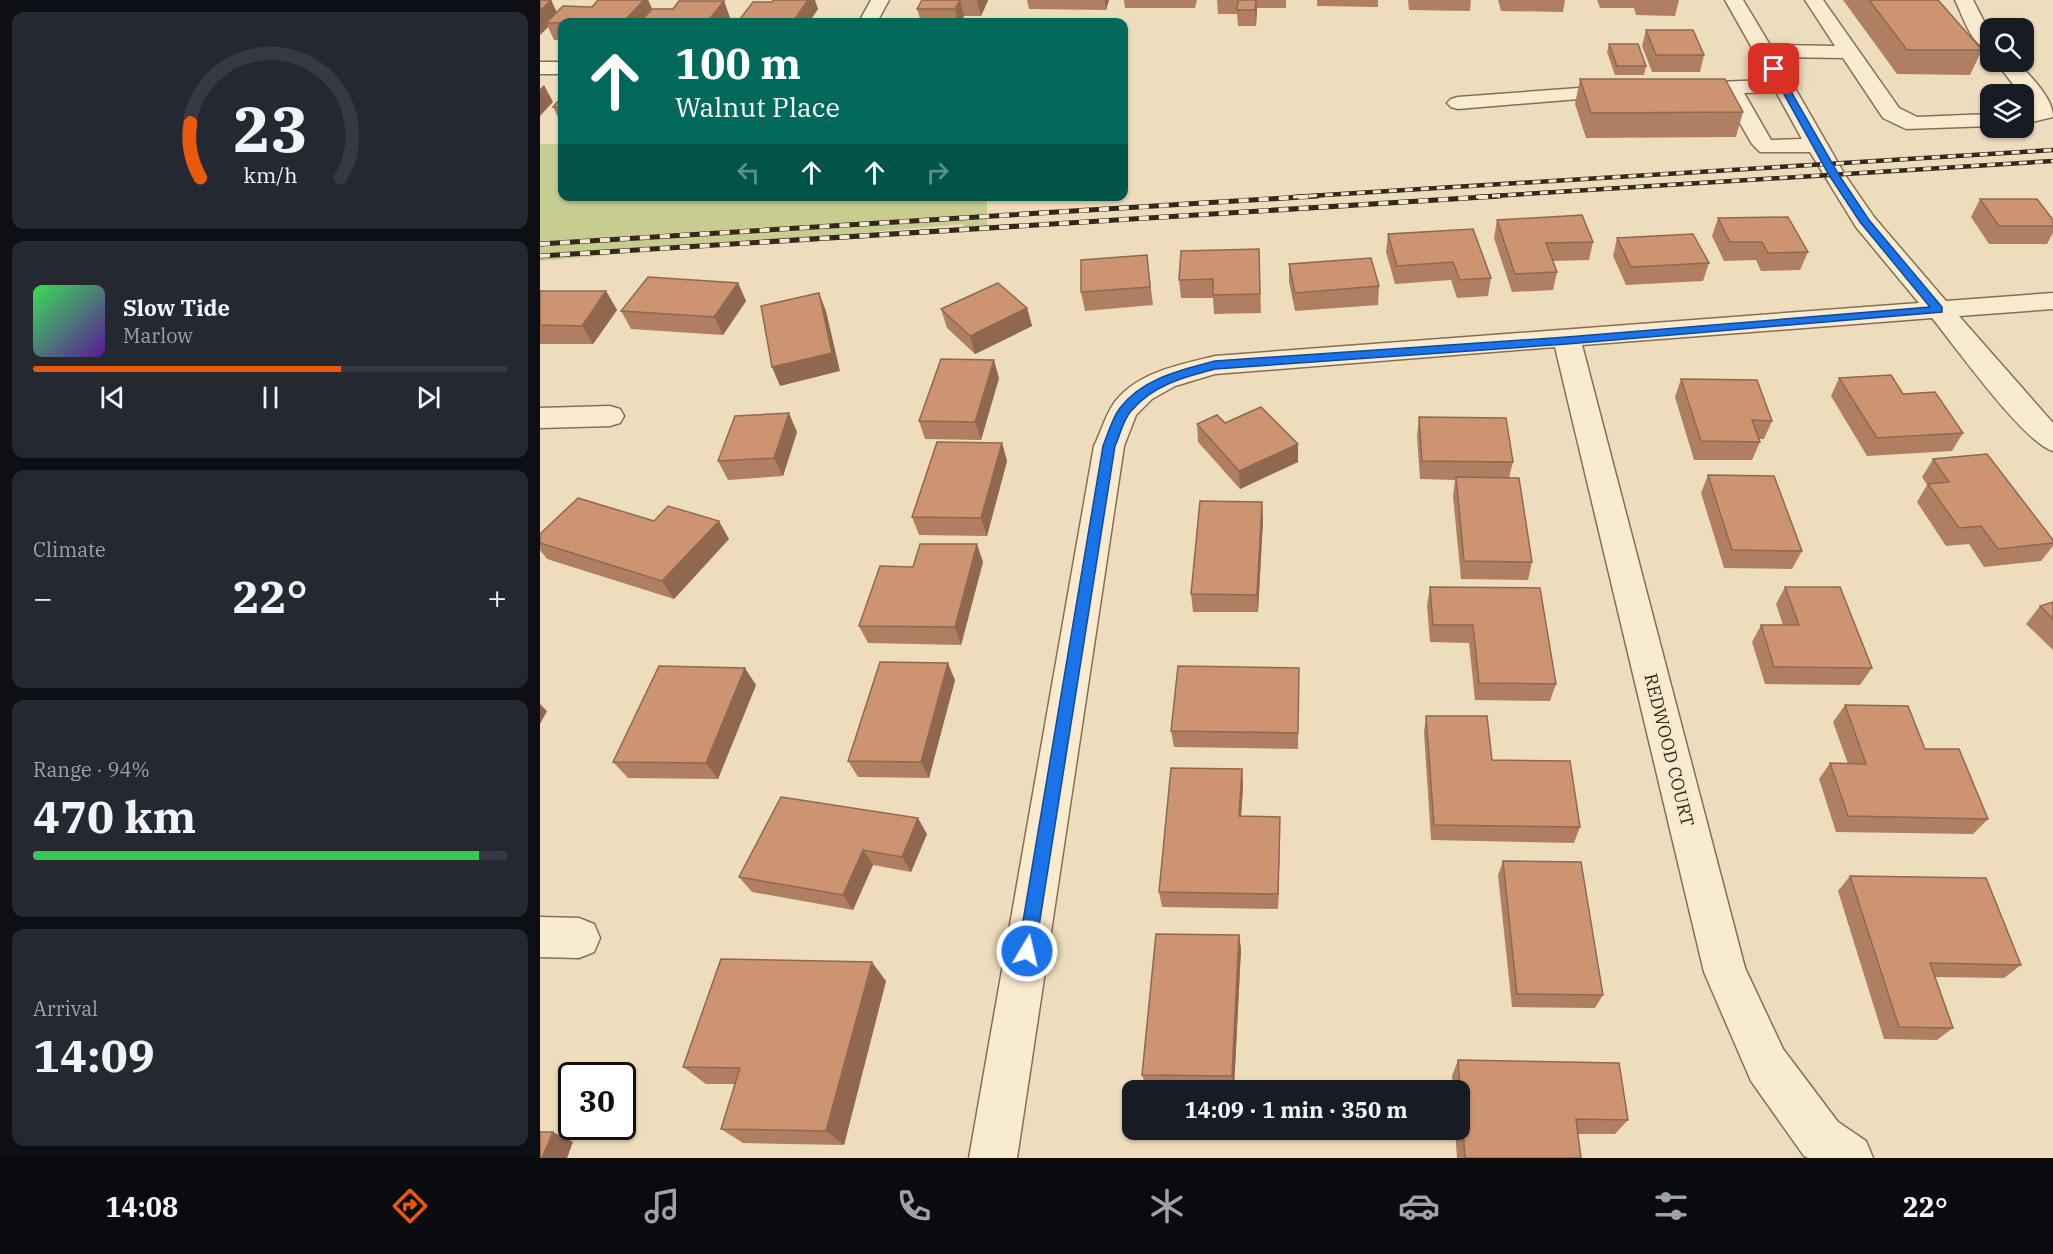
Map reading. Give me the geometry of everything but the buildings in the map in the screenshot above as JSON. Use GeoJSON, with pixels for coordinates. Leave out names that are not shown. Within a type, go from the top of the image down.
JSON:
{"type":"FeatureCollection","features":[{"type":"Feature","properties":{"kind":"street"},"geometry":{"type":"LineString","coordinates":[[870,18],[880,0]]}},
{"type":"Feature","properties":{"kind":"street"},"geometry":{"type":"LineString","coordinates":[[1734,0],[1834,175],[1865,222],[2023,410],[2053,441]]}},
{"type":"Feature","properties":{"kind":"street"},"geometry":{"type":"LineString","coordinates":[[1814,0],[1891,113],[1914,124],[1980,121]]}},
{"type":"Feature","properties":{"kind":"street"},"geometry":{"type":"LineString","coordinates":[[1964,0],[1980,33]]}},
{"type":"Feature","properties":{"kind":"street"},"geometry":{"type":"LineString","coordinates":[[1764,51],[1848,52]]}},
{"type":"Feature","properties":{"kind":"street"},"geometry":{"type":"LineString","coordinates":[[540,68],[558,68]]}},
{"type":"Feature","properties":{"kind":"street"},"geometry":{"type":"LineString","coordinates":[[2016,72],[2028,84]]}},
{"type":"Feature","properties":{"kind":"street"},"geometry":{"type":"LineString","coordinates":[[1666,89],[1784,86]]}},
{"type":"Feature","properties":{"kind":"street"},"geometry":{"type":"LineString","coordinates":[[1730,88],[1763,144],[1768,147],[1818,145]]}},
{"type":"Feature","properties":{"kind":"street"},"geometry":{"type":"LineString","coordinates":[[1458,103],[1643,90]]}},
{"type":"Feature","properties":{"kind":"street"},"geometry":{"type":"LineString","coordinates":[[2034,94],[2044,112],[2034,115]]}},
{"type":"Feature","properties":{"kind":"street"},"geometry":{"type":"LineString","coordinates":[[993,1158],[1109,446],[1125,410],[1151,386],[1178,375],[1215,365],[2053,302]]}},
{"type":"Feature","properties":{"kind":"street","name":"REDWOOD COURT"},"geometry":{"type":"LineString","coordinates":[[1567,340],[1725,972],[1767,1065],[1835,1149]]}},
{"type":"Feature","properties":{"kind":"street"},"geometry":{"type":"LineString","coordinates":[[540,418],[610,416]]}},
{"type":"Feature","properties":{"kind":"green space"},"geometry":{"type":"Polygon","coordinates":[[[540,144],[558,144],[558,201],[987,201],[987,227],[962,228],[963,224],[540,261],[540,144]]]}},
{"type":"Feature","properties":{"kind":"railway"},"geometry":{"type":"LineString","coordinates":[[1293,197],[2053,150]]}},
{"type":"Feature","properties":{"kind":"railway"},"geometry":{"type":"LineString","coordinates":[[1476,197],[2053,161]]}},
{"type":"Feature","properties":{"kind":"railway"},"geometry":{"type":"LineString","coordinates":[[540,244],[1317,196]]}},
{"type":"Feature","properties":{"kind":"railway"},"geometry":{"type":"LineString","coordinates":[[540,256],[1500,196]]}},
{"type":"Feature","properties":{"kind":"route"},"geometry":{"type":"LineString","coordinates":[[1027,951],[1109,446],[1125,410],[1151,386],[1178,375],[1215,365],[1567,340],[1938,309],[1865,222],[1834,175],[1774,69]]}}]}
